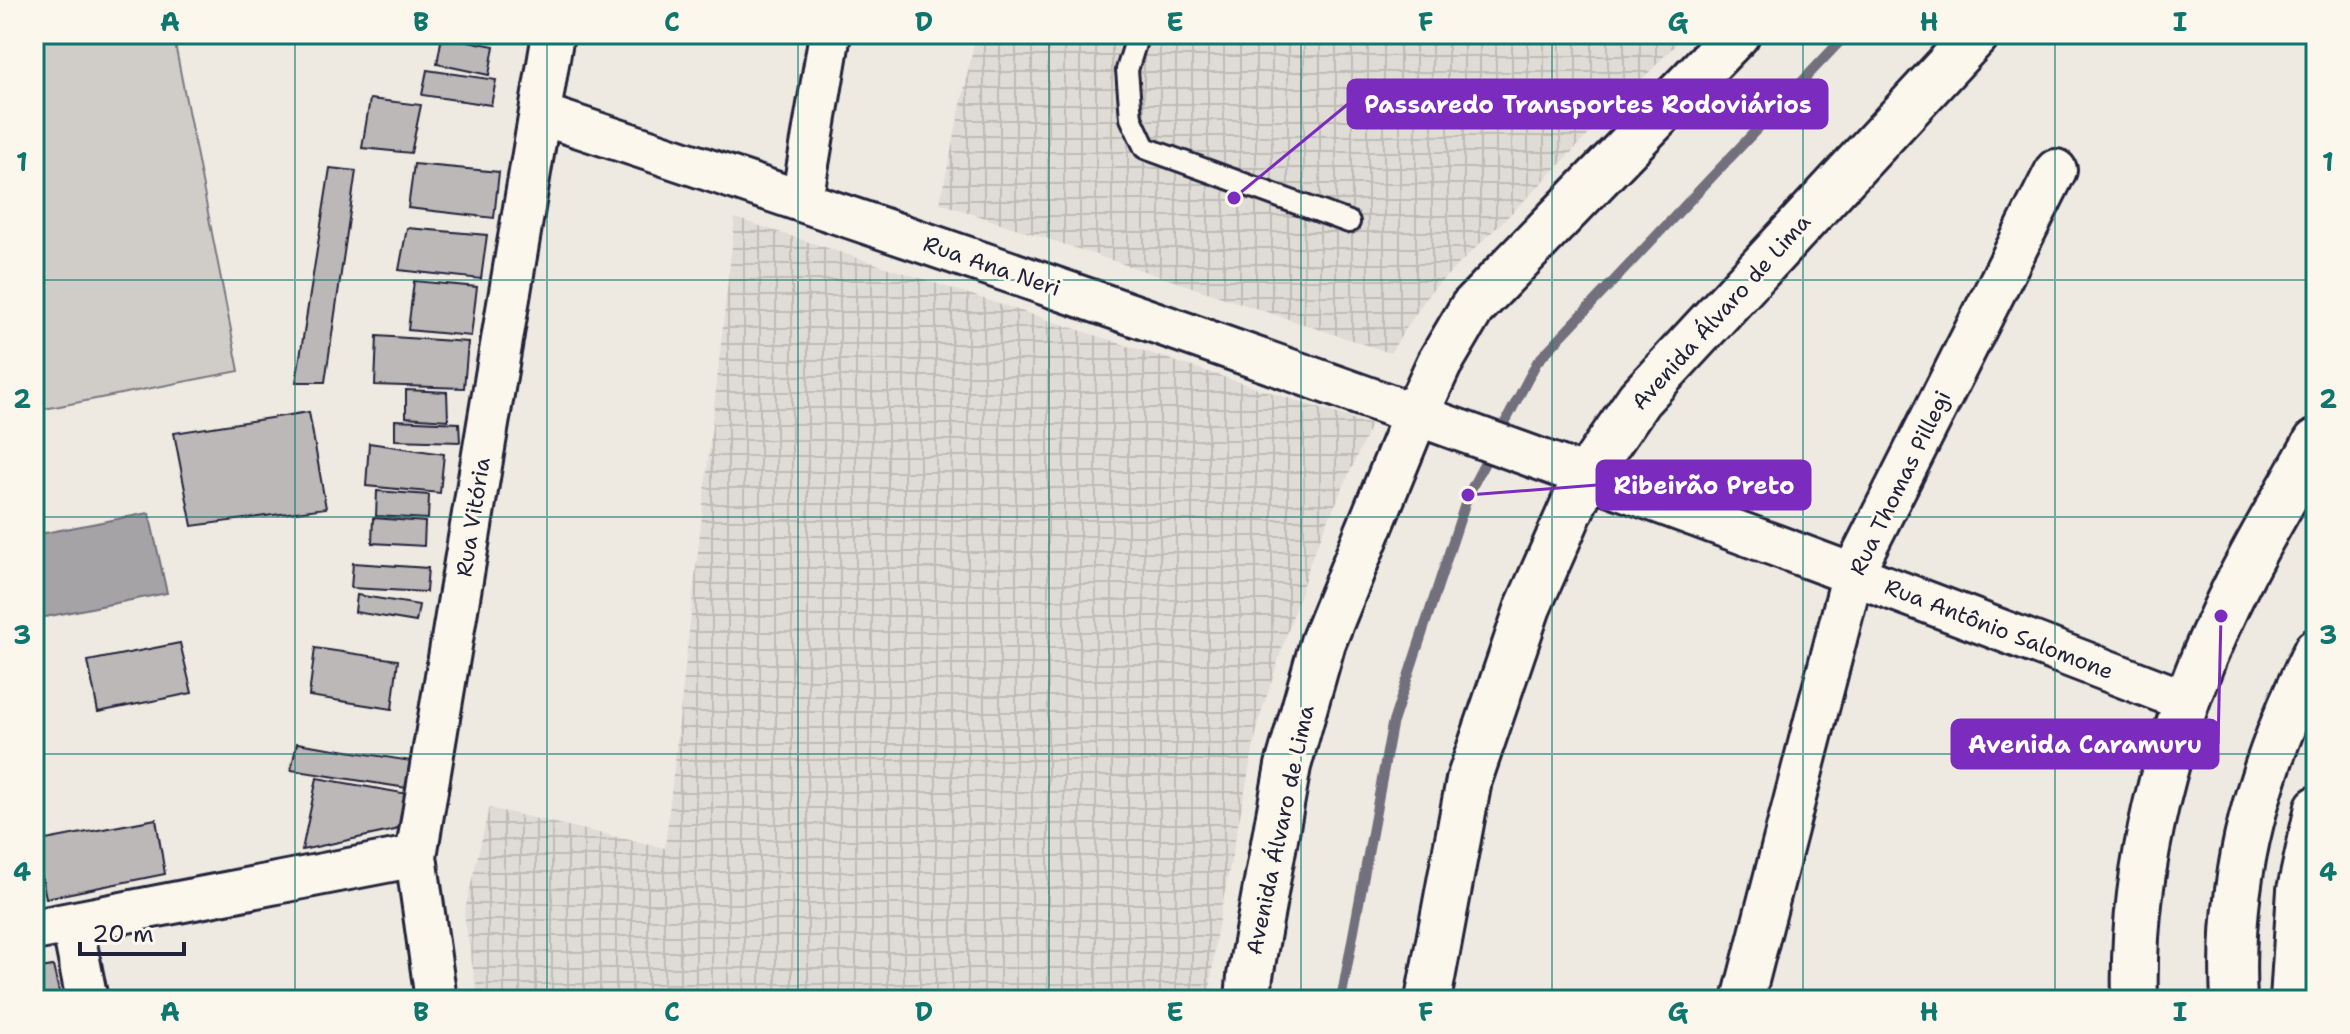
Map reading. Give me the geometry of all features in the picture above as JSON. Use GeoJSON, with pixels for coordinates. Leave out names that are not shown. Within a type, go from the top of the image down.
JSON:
{"type":"FeatureCollection","features":[{"type":"Feature","properties":{"kind":"street","name":"Rua Vitória"},"geometry":{"type":"LineString","coordinates":[[436,1000],[416,856],[553,34]]}},
{"type":"Feature","properties":{"kind":"street"},"geometry":{"type":"LineString","coordinates":[[802,200],[830,34]]}},
{"type":"Feature","properties":{"kind":"street","name":"Avenida Álvaro de Lima"},"geometry":{"type":"LineString","coordinates":[[1248,1000],[1288,766],[1323,642],[1429,419],[1439,364],[1472,308],[1737,34]]}},
{"type":"Feature","properties":{"kind":"street","name":"Avenida Álvaro de Lima"},"geometry":{"type":"LineString","coordinates":[[1428,1000],[1469,780],[1528,607],[1567,471],[1639,399],[1977,34]]}},
{"type":"Feature","properties":{"kind":"street","name":"Rua Ana Neri"},"geometry":{"type":"LineString","coordinates":[[540,114],[802,200],[1429,419],[1567,471]]}},
{"type":"Feature","properties":{"kind":"street","name":"Rua Thomas Pillegi"},"geometry":{"type":"LineString","coordinates":[[1743,1000],[1853,573],[2056,170]]}},
{"type":"Feature","properties":{"kind":"street"},"geometry":{"type":"LineString","coordinates":[[2135,1000],[2136,932],[2147,851],[2158,799],[2186,701],[2221,616],[2316,442]]}},
{"type":"Feature","properties":{"kind":"street","name":"Rua Antônio Salomone"},"geometry":{"type":"LineString","coordinates":[[1567,471],[1853,573],[2186,701]]}},
{"type":"Feature","properties":{"kind":"street"},"geometry":{"type":"LineString","coordinates":[[2234,1000],[2234,906],[2242,854],[2269,759],[2291,701],[2316,651]]}},
{"type":"Feature","properties":{"kind":"street"},"geometry":{"type":"LineString","coordinates":[[2291,1000],[2298,890],[2316,807]]}},
{"type":"Feature","properties":{"kind":"street"},"geometry":{"type":"LineString","coordinates":[[87,1000],[53,927],[416,856]]}},
{"type":"Feature","properties":{"kind":"lane"},"geometry":{"type":"LineString","coordinates":[[1138,34],[1127,70],[1131,118],[1145,148],[1349,222]]}},
{"type":"Feature","properties":{"kind":"shaded area"},"geometry":{"type":"Polygon","coordinates":[[[34,34],[173,34],[239,371],[34,411],[34,34]]]}},
{"type":"Feature","properties":{"kind":"shaded area"},"geometry":{"type":"Polygon","coordinates":[[[976,34],[1686,34],[1533,192],[1430,292],[1390,353],[940,203],[976,34]]]}},
{"type":"Feature","properties":{"kind":"shaded area"},"geometry":{"type":"Polygon","coordinates":[[[735,218],[1371,425],[1313,554],[1259,720],[1216,936],[1209,1000],[478,1000],[464,914],[489,808],[665,848],[735,218]]]}},
{"type":"Feature","properties":{"kind":"shaded area"},"geometry":{"type":"Polygon","coordinates":[[[149,513],[167,593],[35,619],[34,535],[149,513]]]}},
{"type":"Feature","properties":{"kind":"building"},"geometry":{"type":"Polygon","coordinates":[[[442,36],[494,46],[489,75],[437,64],[442,36]]]}},
{"type":"Feature","properties":{"kind":"building"},"geometry":{"type":"Polygon","coordinates":[[[427,70],[496,80],[491,105],[422,95],[427,70]]]}},
{"type":"Feature","properties":{"kind":"building"},"geometry":{"type":"Polygon","coordinates":[[[370,99],[421,105],[411,153],[362,148],[370,99]]]}},
{"type":"Feature","properties":{"kind":"building"},"geometry":{"type":"Polygon","coordinates":[[[414,164],[499,172],[494,218],[408,208],[414,164]]]}},
{"type":"Feature","properties":{"kind":"building"},"geometry":{"type":"Polygon","coordinates":[[[330,168],[356,171],[325,382],[296,382],[330,168]]]}},
{"type":"Feature","properties":{"kind":"building"},"geometry":{"type":"Polygon","coordinates":[[[407,228],[487,235],[481,279],[399,270],[407,228]]]}},
{"type":"Feature","properties":{"kind":"building"},"geometry":{"type":"Polygon","coordinates":[[[414,281],[477,287],[471,336],[408,330],[414,281]]]}},
{"type":"Feature","properties":{"kind":"building"},"geometry":{"type":"Polygon","coordinates":[[[377,336],[468,342],[464,388],[375,385],[377,336]]]}},
{"type":"Feature","properties":{"kind":"building"},"geometry":{"type":"Polygon","coordinates":[[[406,390],[447,392],[448,420],[406,417],[406,390]]]}},
{"type":"Feature","properties":{"kind":"building"},"geometry":{"type":"Polygon","coordinates":[[[309,412],[326,508],[192,526],[174,433],[309,412]]]}},
{"type":"Feature","properties":{"kind":"building"},"geometry":{"type":"Polygon","coordinates":[[[395,420],[459,423],[460,442],[395,440],[395,420]]]}},
{"type":"Feature","properties":{"kind":"building"},"geometry":{"type":"Polygon","coordinates":[[[369,443],[444,454],[440,493],[366,486],[369,443]]]}},
{"type":"Feature","properties":{"kind":"building"},"geometry":{"type":"Polygon","coordinates":[[[377,491],[429,495],[428,519],[376,516],[377,491]]]}},
{"type":"Feature","properties":{"kind":"building"},"geometry":{"type":"Polygon","coordinates":[[[373,518],[425,522],[424,546],[372,543],[373,518]]]}},
{"type":"Feature","properties":{"kind":"building"},"geometry":{"type":"Polygon","coordinates":[[[353,563],[428,568],[426,592],[351,588],[353,563]]]}},
{"type":"Feature","properties":{"kind":"building"},"geometry":{"type":"Polygon","coordinates":[[[357,595],[419,605],[416,622],[355,612],[357,595]]]}},
{"type":"Feature","properties":{"kind":"building"},"geometry":{"type":"Polygon","coordinates":[[[180,643],[192,693],[98,712],[88,661],[180,643]]]}},
{"type":"Feature","properties":{"kind":"building"},"geometry":{"type":"Polygon","coordinates":[[[315,648],[398,660],[392,709],[309,696],[315,648]]]}},
{"type":"Feature","properties":{"kind":"building"},"geometry":{"type":"Polygon","coordinates":[[[297,743],[411,761],[407,788],[291,770],[297,743]]]}},
{"type":"Feature","properties":{"kind":"building"},"geometry":{"type":"Polygon","coordinates":[[[317,778],[408,794],[402,821],[395,830],[302,850],[317,778]]]}},
{"type":"Feature","properties":{"kind":"building"},"geometry":{"type":"Polygon","coordinates":[[[156,819],[165,874],[46,898],[35,842],[156,819]]]}},
{"type":"Feature","properties":{"kind":"building"},"geometry":{"type":"Polygon","coordinates":[[[53,966],[61,1000],[34,1000],[34,969],[53,966]]]}},
{"type":"Feature","properties":{"kind":"waterway"},"geometry":{"type":"LineString","coordinates":[[1499,434],[1537,362],[1847,34]]}},
{"type":"Feature","properties":{"kind":"waterway"},"geometry":{"type":"LineString","coordinates":[[1341,1000],[1392,725],[1468,495],[1492,449]]}},
{"type":"Feature","properties":{"kind":"place","name":"Passaredo Transportes Rodoviários"},"geometry":{"type":"Point","coordinates":[1234,198]}},
{"type":"Feature","properties":{"kind":"place","name":"Ribeirão Preto"},"geometry":{"type":"Point","coordinates":[1468,495]}},
{"type":"Feature","properties":{"kind":"place","name":"Avenida Caramuru"},"geometry":{"type":"Point","coordinates":[2221,616]}}]}
